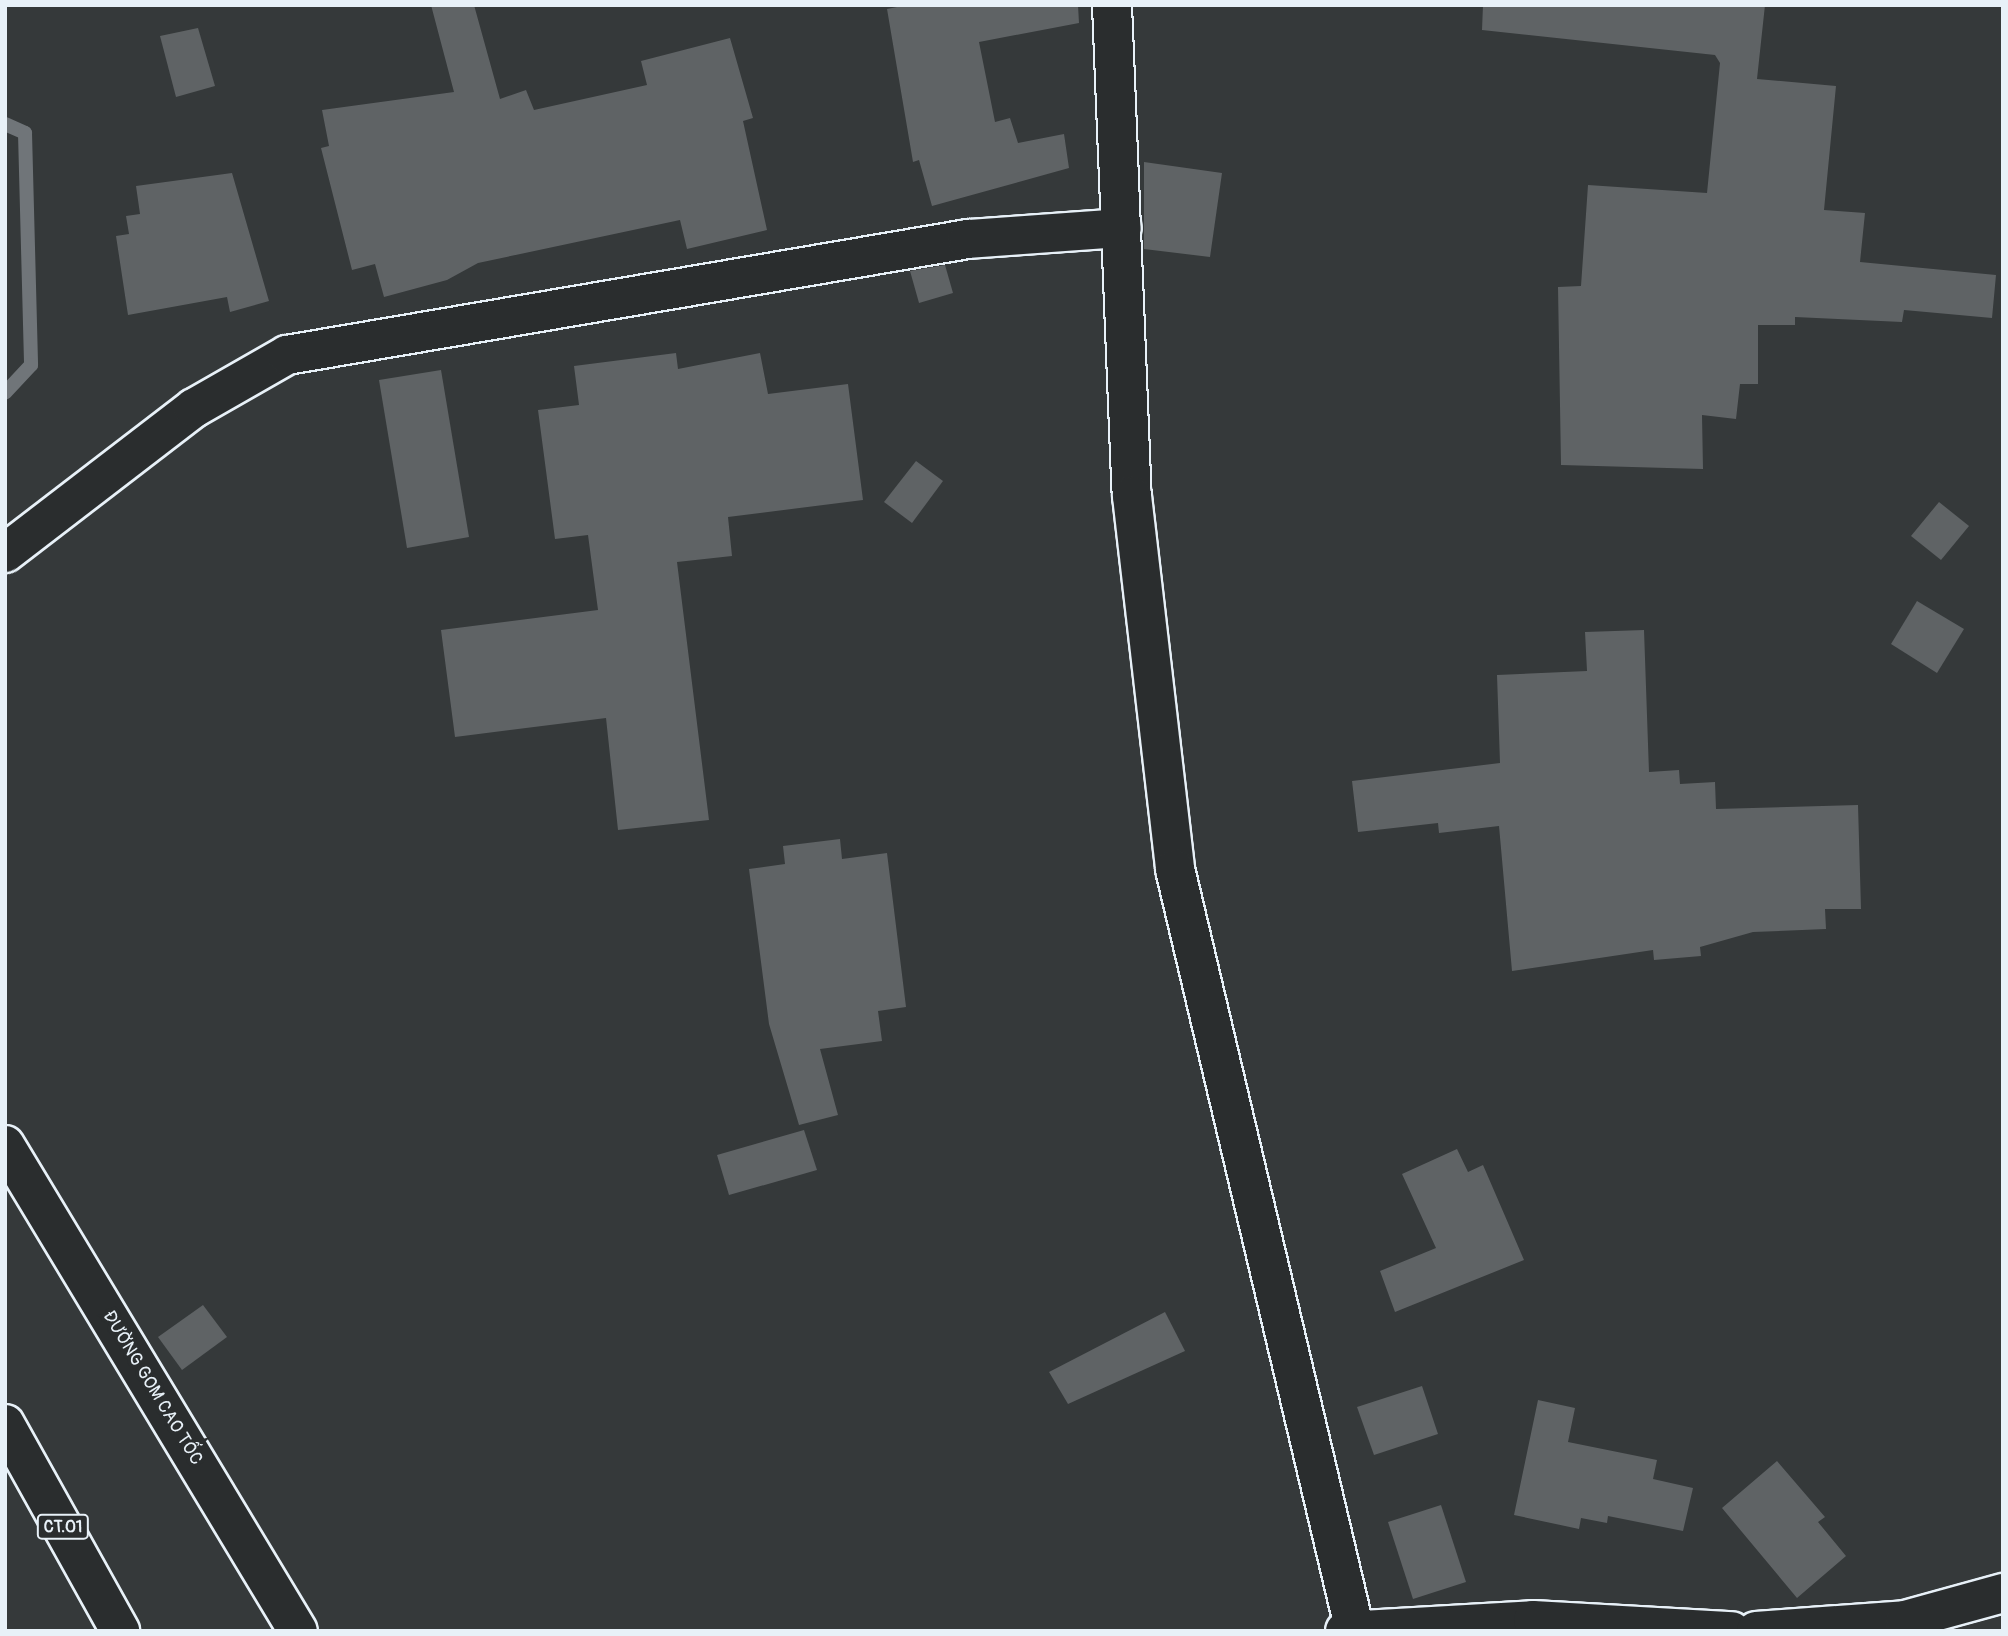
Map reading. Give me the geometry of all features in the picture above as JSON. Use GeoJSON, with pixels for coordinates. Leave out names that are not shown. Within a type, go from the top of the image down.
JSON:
{"type":"FeatureCollection","features":[{"type":"Feature","properties":{"kind":"main road"},"geometry":{"type":"LineString","coordinates":[[1112,5],[1132,496],[1175,869],[1354,1631]]}},
{"type":"Feature","properties":{"kind":"main road"},"geometry":{"type":"LineString","coordinates":[[5,553],[194,408],[287,355],[968,239],[1122,228]]}},
{"type":"Feature","properties":{"kind":"main road","name":"ĐƯỜNG GOM CAO TỐC"},"geometry":{"type":"LineString","coordinates":[[5,1145],[298,1631]]}},
{"type":"Feature","properties":{"kind":"main road","name":"CT.01"},"geometry":{"type":"LineString","coordinates":[[5,1424],[120,1631]]}},
{"type":"Feature","properties":{"kind":"main road"},"geometry":{"type":"LineString","coordinates":[[1756,1631],[1905,1620],[2003,1592]]}},
{"type":"Feature","properties":{"kind":"main road"},"geometry":{"type":"LineString","coordinates":[[1345,1631],[1533,1620],[1732,1631]]}},
{"type":"Feature","properties":{"kind":"building"},"geometry":{"type":"Polygon","coordinates":[[[431,5],[474,5],[500,99],[526,90],[534,110],[647,85],[641,61],[730,38],[753,118],[743,121],[767,230],[687,249],[680,220],[478,263],[447,280],[384,297],[375,264],[352,270],[321,148],[329,146],[322,110],[454,92],[431,5]]]}},
{"type":"Feature","properties":{"kind":"building"},"geometry":{"type":"Polygon","coordinates":[[[907,5],[1078,5],[1079,23],[979,42],[995,122],[1010,118],[1018,143],[1064,134],[1069,168],[932,206],[919,160],[913,162],[887,9],[907,5]]]}},
{"type":"Feature","properties":{"kind":"building"},"geometry":{"type":"Polygon","coordinates":[[[1483,5],[1765,5],[1757,79],[1836,86],[1824,210],[1865,213],[1860,262],[1996,275],[1992,318],[1904,310],[1902,322],[1795,317],[1795,325],[1758,325],[1758,384],[1740,384],[1736,419],[1702,415],[1703,469],[1561,465],[1558,287],[1581,286],[1588,185],[1707,193],[1720,63],[1715,55],[1482,30],[1483,5]]]}},
{"type":"Feature","properties":{"kind":"building"},"geometry":{"type":"Polygon","coordinates":[[[198,28],[215,86],[176,97],[160,36],[198,28]]]}},
{"type":"Feature","properties":{"kind":"building"},"geometry":{"type":"Polygon","coordinates":[[[1144,162],[1222,173],[1210,257],[1144,249],[1144,162]]]}},
{"type":"Feature","properties":{"kind":"building"},"geometry":{"type":"Polygon","coordinates":[[[232,173],[269,301],[230,312],[227,297],[128,315],[116,236],[129,234],[126,216],[140,214],[136,186],[232,173]]]}},
{"type":"Feature","properties":{"kind":"building"},"geometry":{"type":"Polygon","coordinates":[[[945,265],[953,293],[919,303],[910,271],[945,265]]]}},
{"type":"Feature","properties":{"kind":"building"},"geometry":{"type":"Polygon","coordinates":[[[676,353],[678,369],[760,353],[768,394],[848,384],[863,500],[728,517],[732,556],[677,562],[709,820],[618,830],[606,718],[455,737],[441,630],[598,610],[588,535],[555,539],[538,410],[579,405],[574,366],[676,353]]]}},
{"type":"Feature","properties":{"kind":"building"},"geometry":{"type":"Polygon","coordinates":[[[441,370],[469,537],[407,548],[379,380],[441,370]]]}},
{"type":"Feature","properties":{"kind":"building"},"geometry":{"type":"Polygon","coordinates":[[[916,461],[943,481],[912,523],[884,502],[916,461]]]}},
{"type":"Feature","properties":{"kind":"building"},"geometry":{"type":"Polygon","coordinates":[[[1939,502],[1969,526],[1941,560],[1911,536],[1939,502]]]}},
{"type":"Feature","properties":{"kind":"building"},"geometry":{"type":"Polygon","coordinates":[[[1917,601],[1964,629],[1937,673],[1891,644],[1917,601]]]}},
{"type":"Feature","properties":{"kind":"building"},"geometry":{"type":"Polygon","coordinates":[[[1644,630],[1649,772],[1679,770],[1680,784],[1715,782],[1716,809],[1858,805],[1861,909],[1825,909],[1826,929],[1753,932],[1700,947],[1701,956],[1654,960],[1653,950],[1512,971],[1499,826],[1439,833],[1438,823],[1358,832],[1352,781],[1500,763],[1497,675],[1587,671],[1585,632],[1644,630]]]}},
{"type":"Feature","properties":{"kind":"building"},"geometry":{"type":"Polygon","coordinates":[[[840,839],[842,859],[887,853],[906,1007],[878,1011],[882,1041],[820,1049],[838,1115],[799,1125],[769,1024],[749,869],[785,864],[783,846],[840,839]]]}},
{"type":"Feature","properties":{"kind":"building"},"geometry":{"type":"Polygon","coordinates":[[[804,1130],[817,1170],[729,1195],[717,1155],[804,1130]]]}},
{"type":"Feature","properties":{"kind":"building"},"geometry":{"type":"Polygon","coordinates":[[[1457,1149],[1468,1172],[1483,1165],[1524,1260],[1395,1312],[1380,1271],[1436,1248],[1402,1174],[1457,1149]]]}},
{"type":"Feature","properties":{"kind":"building"},"geometry":{"type":"Polygon","coordinates":[[[203,1305],[227,1337],[182,1370],[158,1337],[203,1305]]]}},
{"type":"Feature","properties":{"kind":"building"},"geometry":{"type":"Polygon","coordinates":[[[1165,1312],[1185,1351],[1068,1404],[1049,1372],[1165,1312]]]}},
{"type":"Feature","properties":{"kind":"building"},"geometry":{"type":"Polygon","coordinates":[[[1422,1386],[1438,1434],[1374,1455],[1357,1407],[1422,1386]]]}},
{"type":"Feature","properties":{"kind":"building"},"geometry":{"type":"Polygon","coordinates":[[[1538,1400],[1575,1408],[1568,1442],[1657,1460],[1653,1479],[1693,1488],[1683,1531],[1608,1516],[1607,1523],[1581,1518],[1579,1529],[1514,1515],[1538,1400]]]}},
{"type":"Feature","properties":{"kind":"building"},"geometry":{"type":"Polygon","coordinates":[[[1777,1461],[1825,1517],[1818,1522],[1846,1556],[1797,1598],[1722,1508],[1777,1461]]]}},
{"type":"Feature","properties":{"kind":"building"},"geometry":{"type":"Polygon","coordinates":[[[1441,1505],[1466,1582],[1413,1599],[1388,1522],[1441,1505]]]}},
{"type":"Feature","properties":{"kind":"waterway"},"geometry":{"type":"LineString","coordinates":[[5,124],[25,133],[31,365],[5,393]]}}]}
